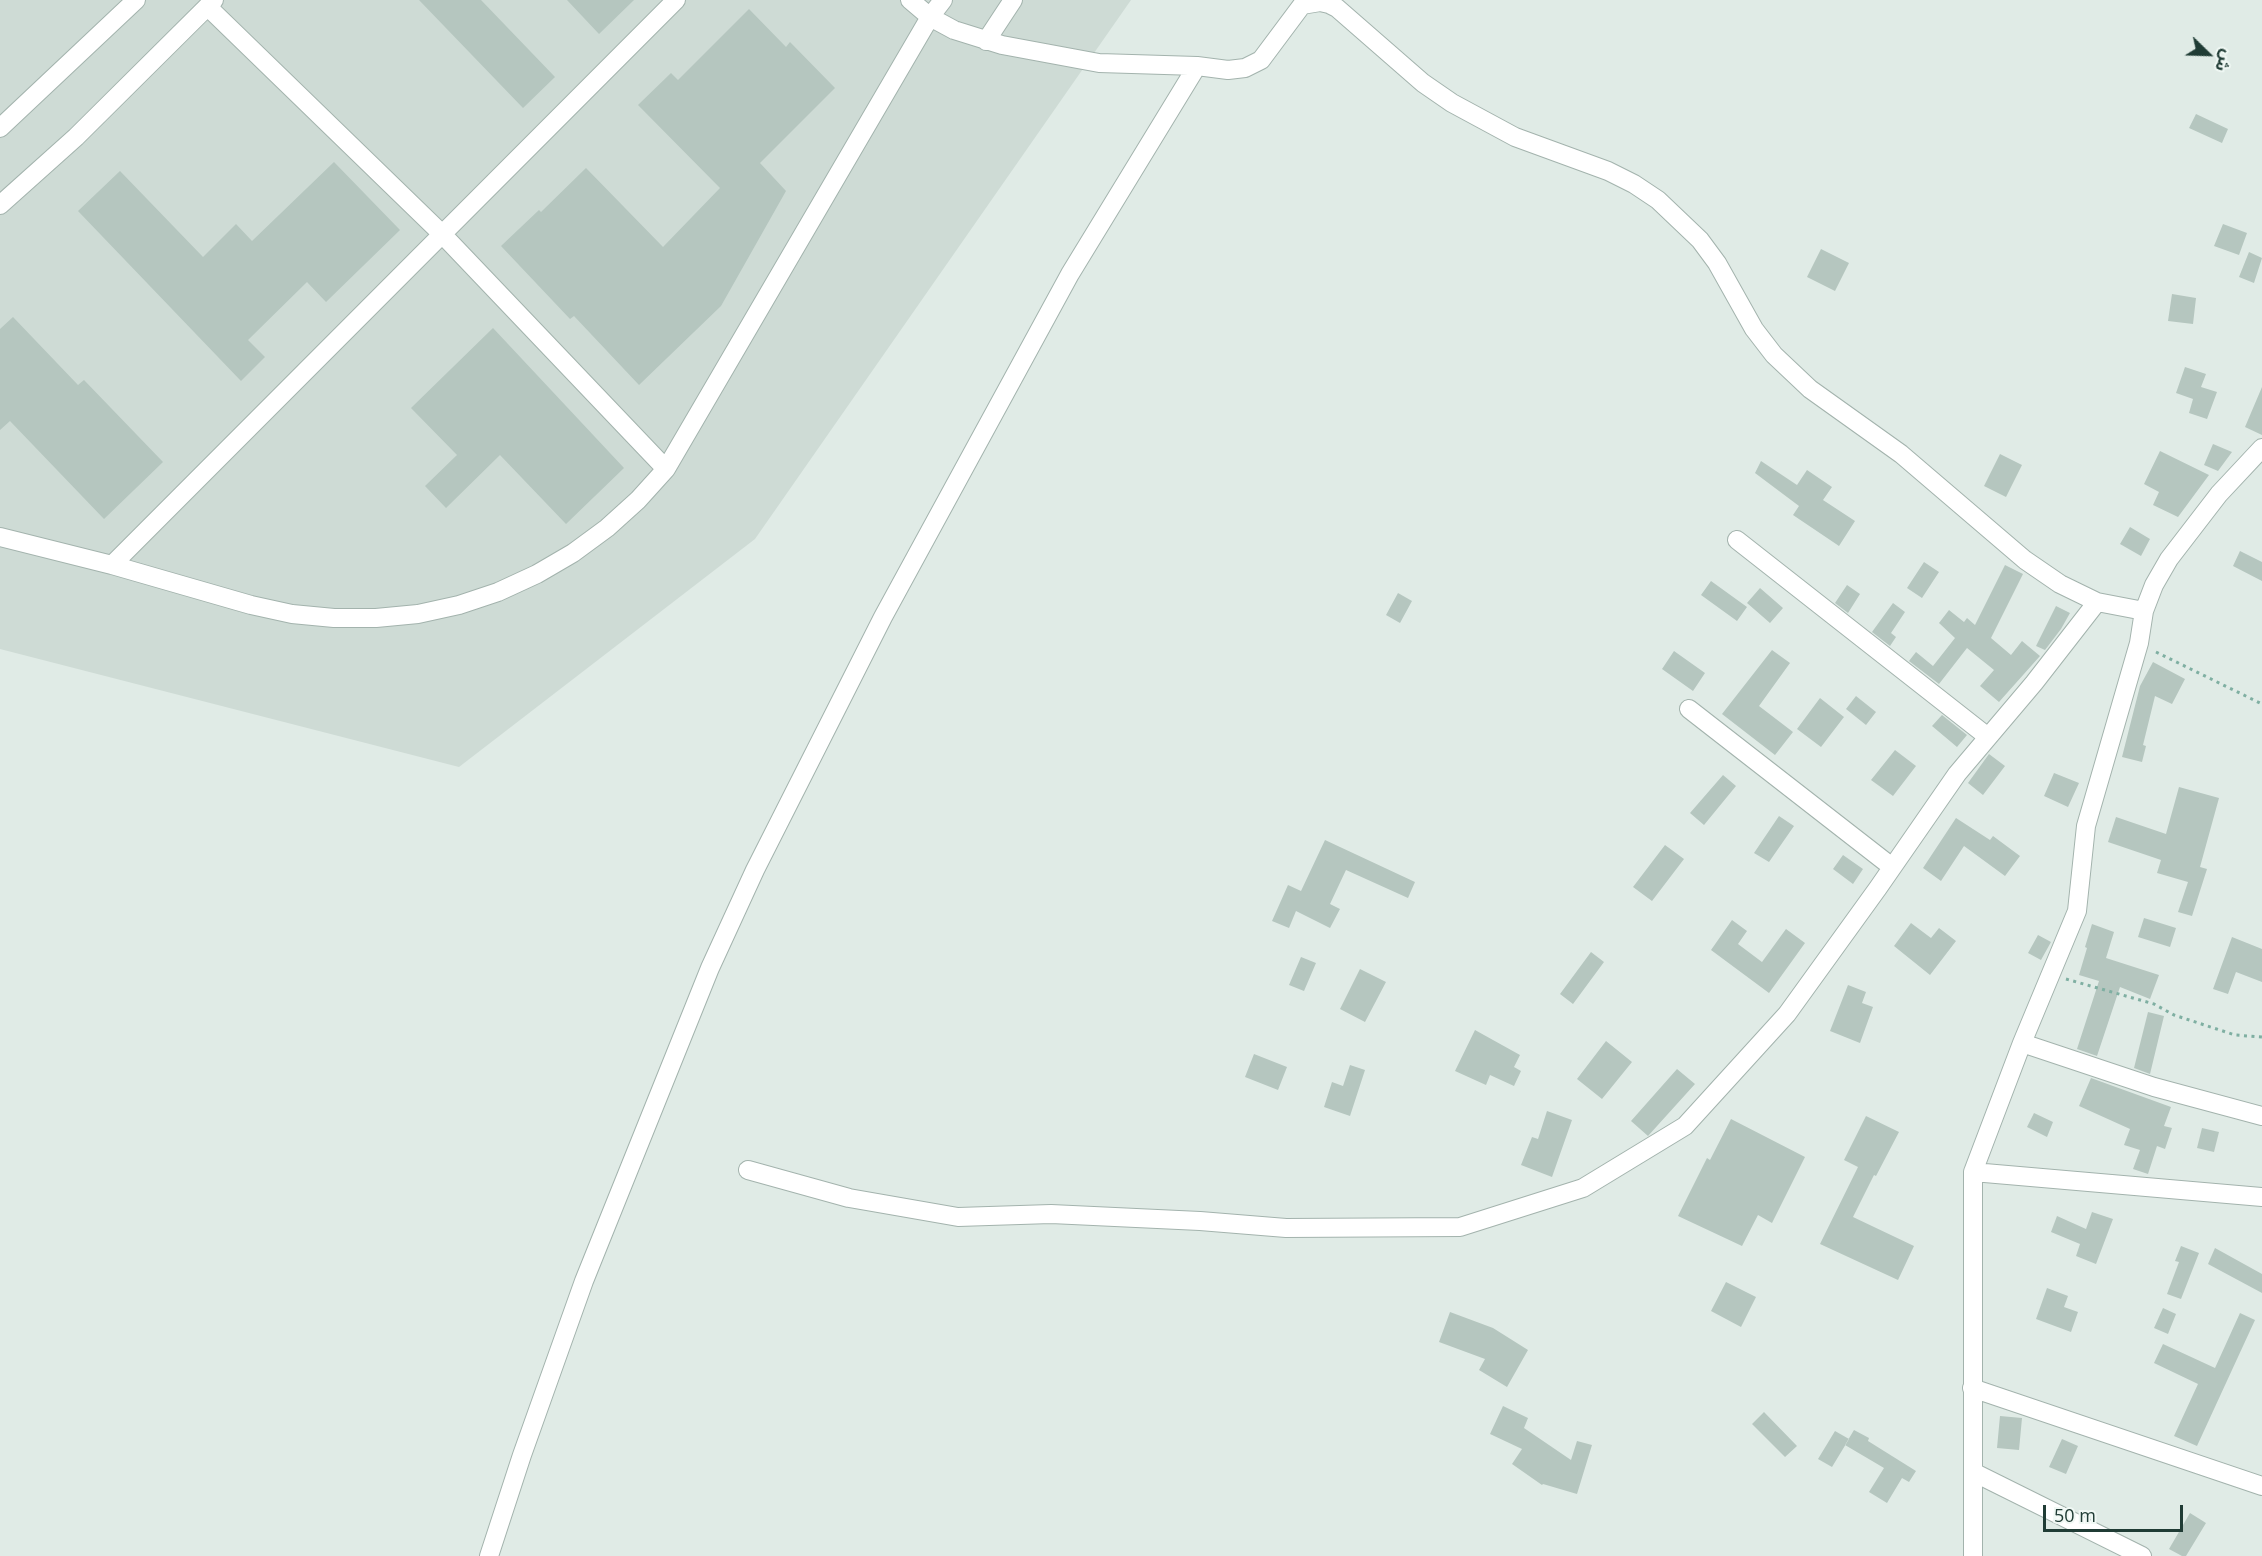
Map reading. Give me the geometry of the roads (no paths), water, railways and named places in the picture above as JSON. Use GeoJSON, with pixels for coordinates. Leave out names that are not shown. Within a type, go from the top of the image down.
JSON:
{"type":"FeatureCollection","features":[{"type":"Feature","properties":{"kind":"street"},"geometry":{"type":"LineString","coordinates":[[0,128],[136,0]]}},
{"type":"Feature","properties":{"kind":"street"},"geometry":{"type":"LineString","coordinates":[[112,565],[676,0]]}},
{"type":"Feature","properties":{"kind":"street"},"geometry":{"type":"LineString","coordinates":[[910,0],[930,17],[954,30],[986,41],[1099,63],[1197,66],[1228,70],[1245,68],[1261,60],[1302,5],[1320,2],[1329,4],[1424,83],[1462,109],[1515,137],[1608,171],[1658,200],[1700,240],[1717,263],[1754,329],[1774,355],[1810,389],[1901,454],[2025,560],[2060,584],[2097,602],[2144,611]]}},
{"type":"Feature","properties":{"kind":"street"},"geometry":{"type":"LineString","coordinates":[[0,537],[292,614],[355,618],[418,614],[459,605],[498,592],[537,574],[573,553],[607,528],[638,500],[666,469],[930,17],[943,0]]}},
{"type":"Feature","properties":{"kind":"street"},"geometry":{"type":"LineString","coordinates":[[986,41],[1014,0]]}},
{"type":"Feature","properties":{"kind":"street"},"geometry":{"type":"LineString","coordinates":[[0,205],[76,137],[211,3],[443,235],[666,469]]}},
{"type":"Feature","properties":{"kind":"street"},"geometry":{"type":"LineString","coordinates":[[489,1556],[584,1281],[710,969],[755,870],[806,765],[884,617],[1064,284],[1197,66]]}},
{"type":"Feature","properties":{"kind":"street"},"geometry":{"type":"LineString","coordinates":[[1973,1556],[1973,1173],[2022,1042],[2077,911],[2086,826],[2139,644],[2144,611],[2154,585],[2169,559],[2219,494],[2262,448]]}},
{"type":"Feature","properties":{"kind":"street"},"geometry":{"type":"LineString","coordinates":[[1737,540],[1988,737]]}},
{"type":"Feature","properties":{"kind":"street"},"geometry":{"type":"LineString","coordinates":[[748,1170],[849,1198],[958,1217],[1051,1214],[1200,1221],[1286,1228],[1460,1227],[1583,1188],[1685,1126],[1787,1014],[1957,774],[2034,683],[2097,602]]}},
{"type":"Feature","properties":{"kind":"street"},"geometry":{"type":"LineString","coordinates":[[1689,709],[1893,867]]}},
{"type":"Feature","properties":{"kind":"street"},"geometry":{"type":"LineString","coordinates":[[2022,1042],[2154,1087],[2262,1116]]}},
{"type":"Feature","properties":{"kind":"street"},"geometry":{"type":"LineString","coordinates":[[1973,1173],[2262,1197]]}},
{"type":"Feature","properties":{"kind":"street"},"geometry":{"type":"LineString","coordinates":[[1972,1388],[2262,1486]]}},
{"type":"Feature","properties":{"kind":"street"},"geometry":{"type":"LineString","coordinates":[[1972,1472],[2142,1556]]}}]}
